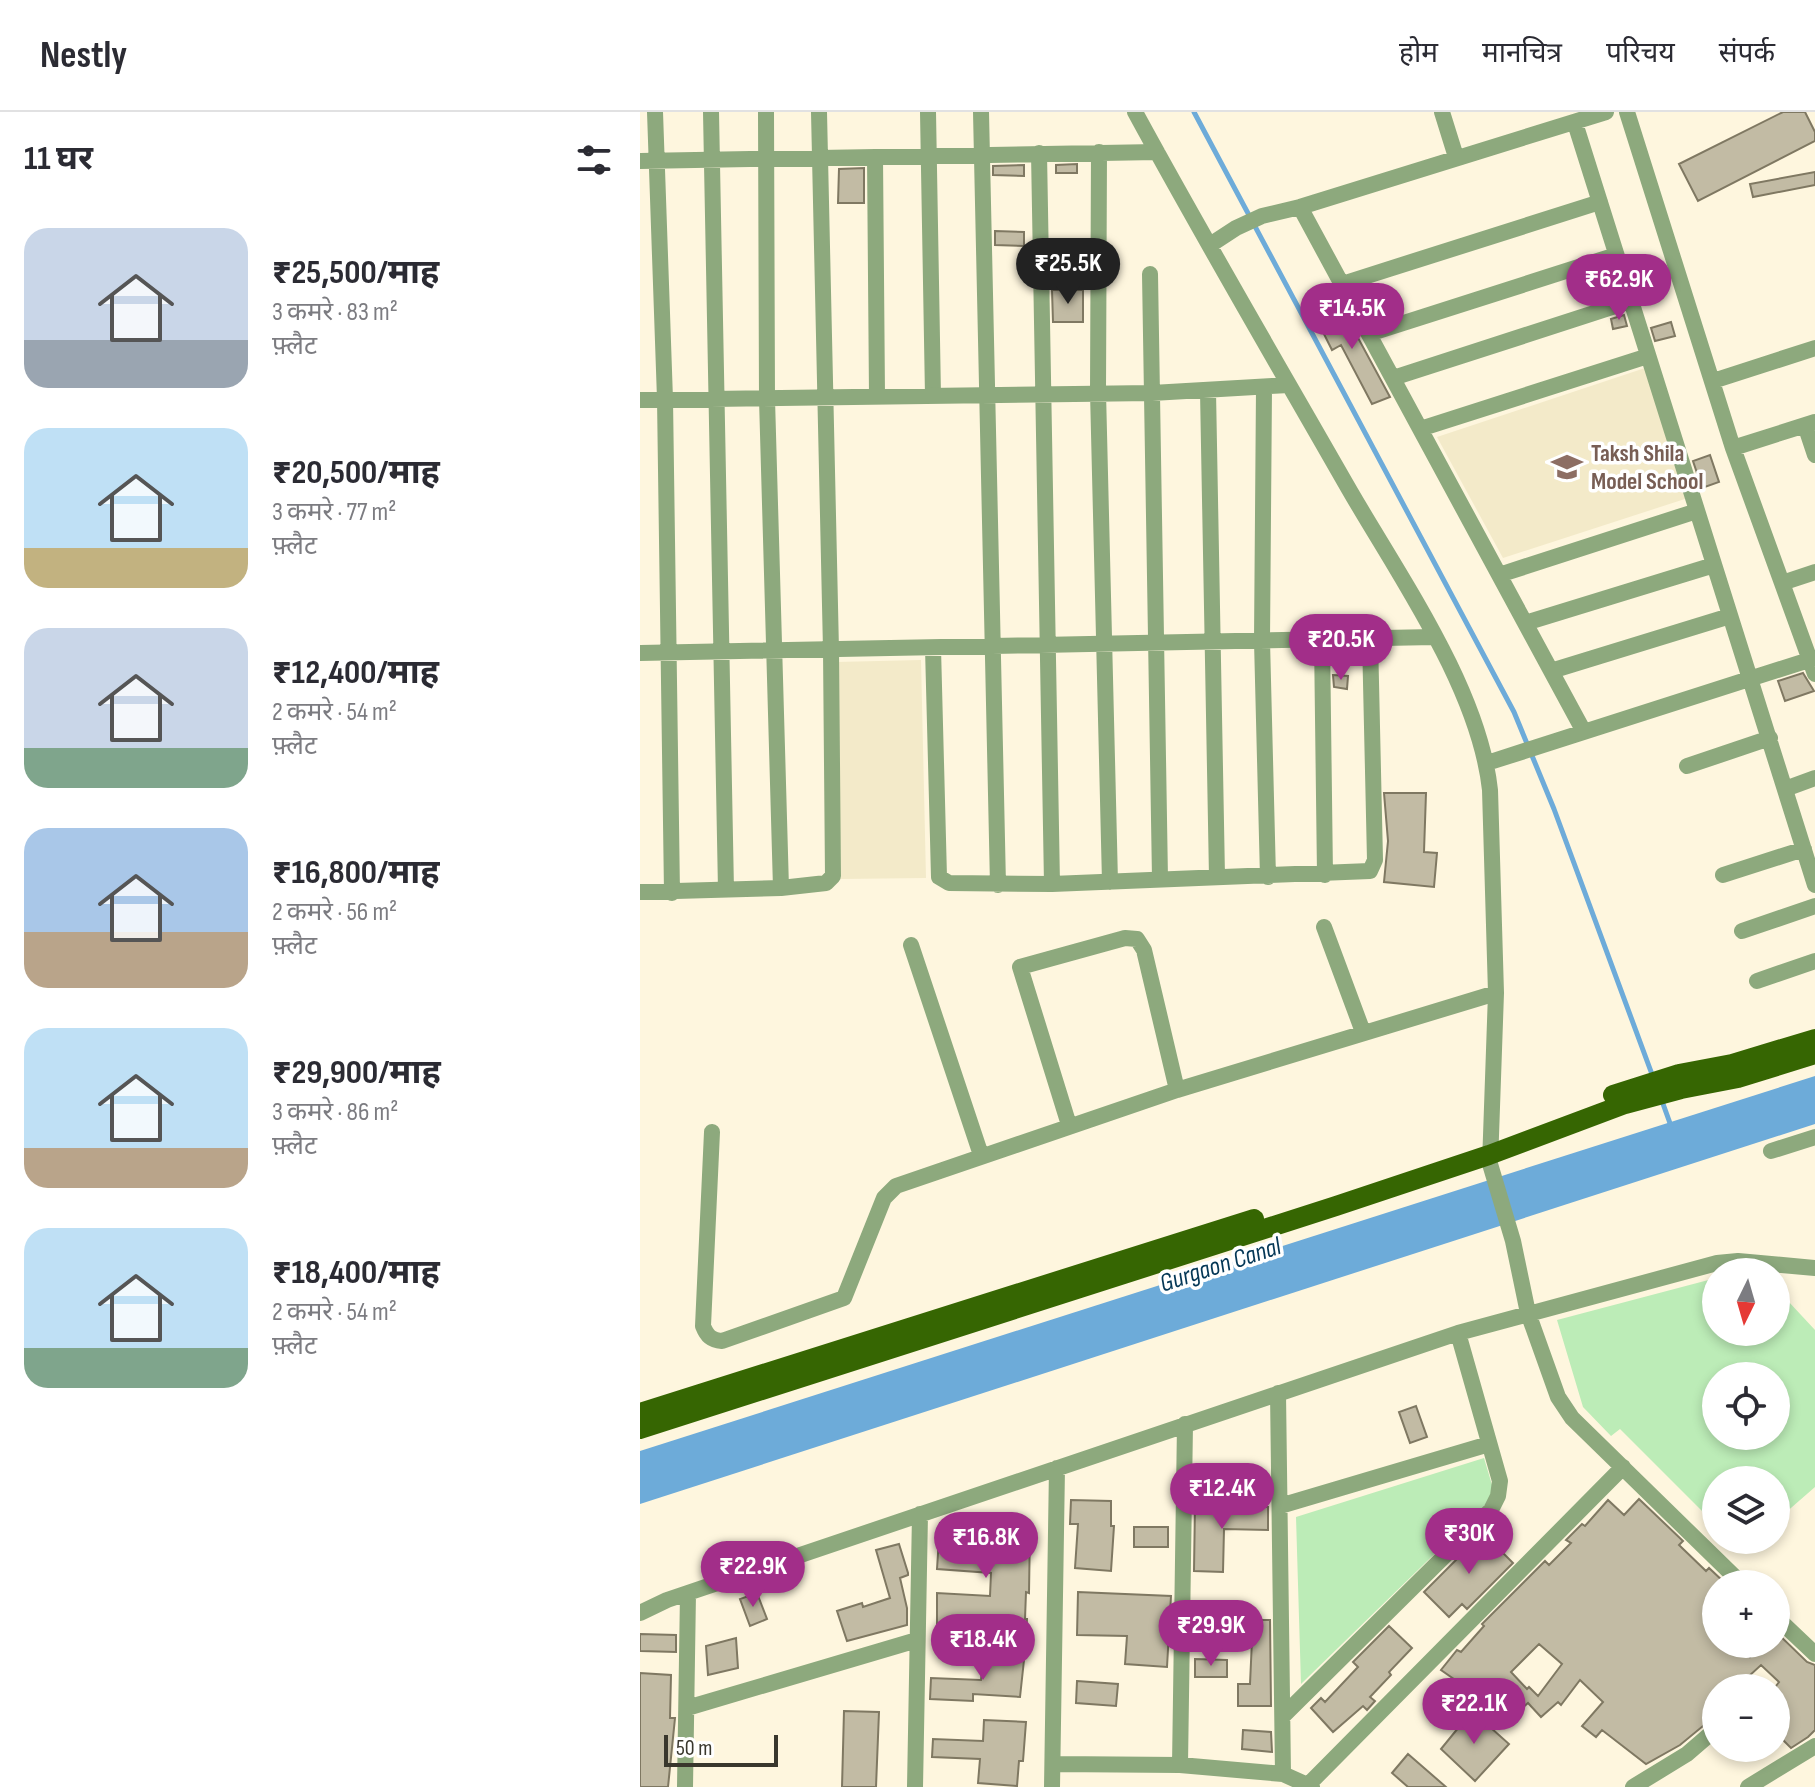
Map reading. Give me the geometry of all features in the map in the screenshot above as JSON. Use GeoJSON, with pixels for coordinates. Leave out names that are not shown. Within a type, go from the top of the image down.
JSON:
{"type":"FeatureCollection","features":[{"type":"Feature","properties":{"kind":"main road"},"geometry":{"type":"LineString","coordinates":[[640,1429],[1490,1156],[1623,1098],[1815,1039]]}},
{"type":"Feature","properties":{"kind":"main road"},"geometry":{"type":"LineString","coordinates":[[1680,1082],[1738,1078],[1815,1054]]}},
{"type":"Feature","properties":{"kind":"main road"},"geometry":{"type":"LineString","coordinates":[[640,1413],[1425,1165],[1490,1156]]}},
{"type":"Feature","properties":{"kind":"street"},"geometry":{"type":"LineString","coordinates":[[655,112],[648,161],[665,399],[672,893]]}},
{"type":"Feature","properties":{"kind":"street"},"geometry":{"type":"LineString","coordinates":[[711,112],[726,890]]}},
{"type":"Feature","properties":{"kind":"street"},"geometry":{"type":"LineString","coordinates":[[766,112],[767,399],[781,888]]}},
{"type":"Feature","properties":{"kind":"street"},"geometry":{"type":"LineString","coordinates":[[640,892],[781,888],[826,883],[833,876],[819,112]]}},
{"type":"Feature","properties":{"kind":"street"},"geometry":{"type":"LineString","coordinates":[[928,112],[933,396]]}},
{"type":"Feature","properties":{"kind":"street"},"geometry":{"type":"LineString","coordinates":[[981,112],[998,885]]}},
{"type":"Feature","properties":{"kind":"street"},"geometry":{"type":"LineString","coordinates":[[1135,112],[1434,637],[1469,708],[1487,763],[1496,993],[1490,1156],[1528,1313],[1558,1397],[1572,1418],[1728,1570]]}},
{"type":"Feature","properties":{"kind":"street"},"geometry":{"type":"LineString","coordinates":[[1442,112],[1456,157]]}},
{"type":"Feature","properties":{"kind":"street"},"geometry":{"type":"LineString","coordinates":[[1210,245],[1262,216],[1606,112]]}},
{"type":"Feature","properties":{"kind":"street"},"geometry":{"type":"LineString","coordinates":[[1487,763],[1750,678],[1813,664],[1733,448],[1627,112]]}},
{"type":"Feature","properties":{"kind":"street"},"geometry":{"type":"LineString","coordinates":[[1575,123],[1815,885]]}},
{"type":"Feature","properties":{"kind":"street"},"geometry":{"type":"LineString","coordinates":[[1099,152],[1098,392],[1110,882]]}},
{"type":"Feature","properties":{"kind":"street"},"geometry":{"type":"LineString","coordinates":[[648,161],[1157,152]]}},
{"type":"Feature","properties":{"kind":"street"},"geometry":{"type":"LineString","coordinates":[[1039,153],[1052,884]]}},
{"type":"Feature","properties":{"kind":"street"},"geometry":{"type":"LineString","coordinates":[[875,157],[877,396]]}},
{"type":"Feature","properties":{"kind":"street"},"geometry":{"type":"LineString","coordinates":[[1342,284],[1600,202]]}},
{"type":"Feature","properties":{"kind":"street"},"geometry":{"type":"LineString","coordinates":[[1300,207],[1583,730]]}},
{"type":"Feature","properties":{"kind":"street"},"geometry":{"type":"LineString","coordinates":[[1369,334],[1616,255]]}},
{"type":"Feature","properties":{"kind":"street"},"geometry":{"type":"LineString","coordinates":[[1150,274],[1160,879]]}},
{"type":"Feature","properties":{"kind":"street"},"geometry":{"type":"LineString","coordinates":[[1393,378],[1631,301]]}},
{"type":"Feature","properties":{"kind":"street"},"geometry":{"type":"LineString","coordinates":[[1713,381],[1815,348]]}},
{"type":"Feature","properties":{"kind":"street"},"geometry":{"type":"LineString","coordinates":[[1420,429],[1648,356]]}},
{"type":"Feature","properties":{"kind":"street"},"geometry":{"type":"LineString","coordinates":[[640,400],[1152,393],[1289,385]]}},
{"type":"Feature","properties":{"kind":"street"},"geometry":{"type":"LineString","coordinates":[[1264,388],[1262,641],[1268,877]]}},
{"type":"Feature","properties":{"kind":"street"},"geometry":{"type":"LineString","coordinates":[[1208,391],[1217,877]]}},
{"type":"Feature","properties":{"kind":"street"},"geometry":{"type":"LineString","coordinates":[[1733,448],[1810,424],[1815,455]]}},
{"type":"Feature","properties":{"kind":"street"},"geometry":{"type":"LineString","coordinates":[[1499,575],[1697,511]]}},
{"type":"Feature","properties":{"kind":"street"},"geometry":{"type":"LineString","coordinates":[[1525,623],[1714,565]]}},
{"type":"Feature","properties":{"kind":"street"},"geometry":{"type":"LineString","coordinates":[[1782,583],[1815,572]]}},
{"type":"Feature","properties":{"kind":"street"},"geometry":{"type":"LineString","coordinates":[[1551,671],[1730,616]]}},
{"type":"Feature","properties":{"kind":"street"},"geometry":{"type":"LineString","coordinates":[[640,653],[1434,637]]}},
{"type":"Feature","properties":{"kind":"street"},"geometry":{"type":"LineString","coordinates":[[933,648],[939,877],[949,883],[1052,884],[1366,874],[1375,860],[1370,638]]}},
{"type":"Feature","properties":{"kind":"street"},"geometry":{"type":"LineString","coordinates":[[1322,639],[1325,875]]}},
{"type":"Feature","properties":{"kind":"street"},"geometry":{"type":"LineString","coordinates":[[1687,766],[1770,738]]}},
{"type":"Feature","properties":{"kind":"street"},"geometry":{"type":"LineString","coordinates":[[1785,789],[1815,778]]}},
{"type":"Feature","properties":{"kind":"street"},"geometry":{"type":"LineString","coordinates":[[1723,875],[1804,849]]}},
{"type":"Feature","properties":{"kind":"street"},"geometry":{"type":"LineString","coordinates":[[1742,931],[1815,906]]}},
{"type":"Feature","properties":{"kind":"street"},"geometry":{"type":"LineString","coordinates":[[1324,927],[1363,1032]]}},
{"type":"Feature","properties":{"kind":"street"},"geometry":{"type":"LineString","coordinates":[[1069,1125],[1020,967],[1125,938],[1137,939],[1144,950],[1177,1090]]}},
{"type":"Feature","properties":{"kind":"street"},"geometry":{"type":"LineString","coordinates":[[911,945],[981,1155]]}},
{"type":"Feature","properties":{"kind":"street"},"geometry":{"type":"LineString","coordinates":[[1757,981],[1815,961]]}},
{"type":"Feature","properties":{"kind":"street"},"geometry":{"type":"LineString","coordinates":[[712,1132],[702,1312],[707,1335],[714,1341],[722,1341],[844,1298],[890,1190],[1069,1125],[1496,993]]}},
{"type":"Feature","properties":{"kind":"street"},"geometry":{"type":"LineString","coordinates":[[1771,1151],[1815,1137]]}},
{"type":"Feature","properties":{"kind":"street"},"geometry":{"type":"LineString","coordinates":[[640,1613],[688,1593],[1458,1333],[1728,1261],[1815,1268]]}},
{"type":"Feature","properties":{"kind":"street"},"geometry":{"type":"LineString","coordinates":[[1283,1716],[1491,1510],[1498,1496],[1500,1481],[1458,1333]]}},
{"type":"Feature","properties":{"kind":"street"},"geometry":{"type":"LineString","coordinates":[[1278,1393],[1283,1774]]}},
{"type":"Feature","properties":{"kind":"street"},"geometry":{"type":"LineString","coordinates":[[1180,1765],[1185,1424]]}},
{"type":"Feature","properties":{"kind":"street"},"geometry":{"type":"LineString","coordinates":[[1280,1506],[1489,1444]]}},
{"type":"Feature","properties":{"kind":"street"},"geometry":{"type":"LineString","coordinates":[[1053,1764],[1180,1765],[1283,1774],[1309,1786],[1623,1467]]}},
{"type":"Feature","properties":{"kind":"street"},"geometry":{"type":"LineString","coordinates":[[1052,1787],[1057,1468]]}},
{"type":"Feature","properties":{"kind":"street"},"geometry":{"type":"LineString","coordinates":[[915,1787],[920,1514]]}},
{"type":"Feature","properties":{"kind":"street"},"geometry":{"type":"LineString","coordinates":[[685,1787],[688,1593]]}},
{"type":"Feature","properties":{"kind":"street"},"geometry":{"type":"LineString","coordinates":[[1790,1630],[1815,1654]]}},
{"type":"Feature","properties":{"kind":"street"},"geometry":{"type":"LineString","coordinates":[[687,1708],[917,1640]]}},
{"type":"Feature","properties":{"kind":"street"},"geometry":{"type":"LineString","coordinates":[[1633,1787],[1687,1754],[1702,1741]]}},
{"type":"Feature","properties":{"kind":"street"},"geometry":{"type":"LineString","coordinates":[[1748,1787],[1815,1746]]}},
{"type":"Feature","properties":{"kind":"shaded area","name":"Taksh Shila Model School"},"geometry":{"type":"Polygon","coordinates":[[[1648,367],[1691,497],[1503,558],[1437,437],[1648,367]]]}},
{"type":"Feature","properties":{"kind":"shaded area"},"geometry":{"type":"Polygon","coordinates":[[[921,660],[926,878],[841,879],[836,662],[921,660]]]}},
{"type":"Feature","properties":{"kind":"green space"},"geometry":{"type":"Polygon","coordinates":[[[1702,1282],[1702,1346],[1790,1346],[1790,1303],[1815,1330],[1815,1487],[1790,1509],[1790,1466],[1702,1466],[1702,1511],[1620,1429],[1611,1436],[1583,1407],[1557,1320],[1702,1282]]]}},
{"type":"Feature","properties":{"kind":"green space"},"geometry":{"type":"Polygon","coordinates":[[[1484,1458],[1495,1495],[1301,1684],[1296,1517],[1484,1458]]]}},
{"type":"Feature","properties":{"kind":"water"},"geometry":{"type":"Polygon","coordinates":[[[1815,1076],[1815,1124],[640,1504],[640,1451],[1815,1076]]]}},
{"type":"Feature","properties":{"kind":"building"},"geometry":{"type":"Polygon","coordinates":[[[1783,112],[1805,112],[1815,132],[1815,141],[1698,201],[1679,164],[1783,112]]]}},
{"type":"Feature","properties":{"kind":"building"},"geometry":{"type":"Polygon","coordinates":[[[1077,164],[1077,173],[1056,173],[1056,165],[1077,164]]]}},
{"type":"Feature","properties":{"kind":"building"},"geometry":{"type":"Polygon","coordinates":[[[1024,165],[1024,176],[993,175],[993,166],[1024,165]]]}},
{"type":"Feature","properties":{"kind":"building"},"geometry":{"type":"Polygon","coordinates":[[[864,168],[864,203],[838,203],[839,169],[864,168]]]}},
{"type":"Feature","properties":{"kind":"building"},"geometry":{"type":"Polygon","coordinates":[[[1815,172],[1815,185],[1753,197],[1750,184],[1815,172]]]}},
{"type":"Feature","properties":{"kind":"building"},"geometry":{"type":"Polygon","coordinates":[[[995,231],[1024,232],[1024,246],[995,245],[995,231]]]}},
{"type":"Feature","properties":{"kind":"building"},"geometry":{"type":"Polygon","coordinates":[[[1052,290],[1083,290],[1083,322],[1053,322],[1052,290]]]}},
{"type":"Feature","properties":{"kind":"building"},"geometry":{"type":"Polygon","coordinates":[[[1338,305],[1390,397],[1372,404],[1341,345],[1332,350],[1320,331],[1313,317],[1338,305]]]}},
{"type":"Feature","properties":{"kind":"building"},"geometry":{"type":"Polygon","coordinates":[[[1624,315],[1627,326],[1613,329],[1611,319],[1624,315]]]}},
{"type":"Feature","properties":{"kind":"building"},"geometry":{"type":"Polygon","coordinates":[[[1671,322],[1675,336],[1655,341],[1651,328],[1671,322]]]}},
{"type":"Feature","properties":{"kind":"building"},"geometry":{"type":"Polygon","coordinates":[[[1710,455],[1719,482],[1702,488],[1693,461],[1710,455]]]}},
{"type":"Feature","properties":{"kind":"building"},"geometry":{"type":"Polygon","coordinates":[[[1803,673],[1814,691],[1785,701],[1778,681],[1803,673]]]}},
{"type":"Feature","properties":{"kind":"building"},"geometry":{"type":"Polygon","coordinates":[[[1333,675],[1348,676],[1347,689],[1334,687],[1333,675]]]}},
{"type":"Feature","properties":{"kind":"building"},"geometry":{"type":"Polygon","coordinates":[[[1384,793],[1426,793],[1424,852],[1437,853],[1434,887],[1384,882],[1388,841],[1384,793]]]}},
{"type":"Feature","properties":{"kind":"building"},"geometry":{"type":"Polygon","coordinates":[[[1416,1406],[1427,1437],[1410,1443],[1399,1412],[1416,1406]]]}},
{"type":"Feature","properties":{"kind":"building"},"geometry":{"type":"Polygon","coordinates":[[[1639,1499],[1683,1541],[1679,1545],[1705,1570],[1702,1570],[1702,1658],[1790,1658],[1790,1646],[1807,1662],[1815,1665],[1815,1730],[1808,1737],[1790,1747],[1790,1674],[1771,1674],[1761,1665],[1751,1674],[1702,1674],[1702,1727],[1680,1745],[1646,1764],[1602,1730],[1596,1737],[1582,1726],[1603,1702],[1580,1680],[1561,1705],[1558,1702],[1541,1717],[1528,1703],[1520,1710],[1500,1690],[1495,1696],[1489,1692],[1487,1694],[1470,1680],[1464,1686],[1441,1670],[1545,1561],[1549,1565],[1571,1543],[1566,1540],[1582,1524],[1585,1526],[1608,1500],[1624,1515],[1639,1499]],[[1539,1644],[1511,1672],[1538,1696],[1562,1664],[1539,1644]]]}},
{"type":"Feature","properties":{"kind":"building"},"geometry":{"type":"Polygon","coordinates":[[[1071,1500],[1111,1501],[1111,1526],[1114,1526],[1111,1571],[1075,1568],[1078,1524],[1070,1524],[1071,1500]]]}},
{"type":"Feature","properties":{"kind":"building"},"geometry":{"type":"Polygon","coordinates":[[[1195,1505],[1268,1507],[1268,1530],[1224,1529],[1223,1572],[1194,1571],[1195,1505]]]}},
{"type":"Feature","properties":{"kind":"building"},"geometry":{"type":"Polygon","coordinates":[[[940,1523],[1030,1529],[1026,1638],[937,1632],[937,1593],[990,1596],[991,1573],[937,1569],[940,1523]]]}},
{"type":"Feature","properties":{"kind":"building"},"geometry":{"type":"Polygon","coordinates":[[[1134,1527],[1168,1527],[1168,1547],[1134,1547],[1134,1527]]]}},
{"type":"Feature","properties":{"kind":"building"},"geometry":{"type":"Polygon","coordinates":[[[1483,1533],[1513,1563],[1467,1609],[1462,1604],[1449,1617],[1424,1592],[1483,1533]]]}},
{"type":"Feature","properties":{"kind":"building"},"geometry":{"type":"Polygon","coordinates":[[[899,1544],[908,1573],[900,1578],[907,1608],[907,1625],[847,1641],[837,1611],[890,1598],[876,1550],[899,1544]]]}},
{"type":"Feature","properties":{"kind":"building"},"geometry":{"type":"Polygon","coordinates":[[[1078,1592],[1171,1596],[1167,1667],[1125,1664],[1127,1636],[1077,1635],[1078,1592]]]}},
{"type":"Feature","properties":{"kind":"building"},"geometry":{"type":"Polygon","coordinates":[[[757,1593],[767,1619],[750,1626],[740,1599],[757,1593]]]}},
{"type":"Feature","properties":{"kind":"building"},"geometry":{"type":"Polygon","coordinates":[[[1245,1620],[1270,1620],[1271,1706],[1238,1706],[1238,1684],[1250,1684],[1252,1640],[1244,1640],[1245,1620]]]}},
{"type":"Feature","properties":{"kind":"building"},"geometry":{"type":"Polygon","coordinates":[[[1389,1626],[1412,1648],[1370,1697],[1375,1701],[1367,1710],[1363,1706],[1333,1732],[1311,1708],[1321,1698],[1325,1702],[1358,1667],[1353,1662],[1389,1626]]]}},
{"type":"Feature","properties":{"kind":"building"},"geometry":{"type":"Polygon","coordinates":[[[640,1634],[676,1635],[676,1652],[640,1651],[640,1634]]]}},
{"type":"Feature","properties":{"kind":"building"},"geometry":{"type":"Polygon","coordinates":[[[736,1638],[738,1668],[708,1675],[706,1646],[736,1638]]]}},
{"type":"Feature","properties":{"kind":"building"},"geometry":{"type":"Polygon","coordinates":[[[983,1658],[1024,1660],[1020,1697],[973,1694],[973,1701],[930,1699],[931,1678],[981,1680],[983,1658]]]}},
{"type":"Feature","properties":{"kind":"building"},"geometry":{"type":"Polygon","coordinates":[[[1195,1659],[1227,1660],[1227,1677],[1195,1677],[1195,1659]]]}},
{"type":"Feature","properties":{"kind":"building"},"geometry":{"type":"Polygon","coordinates":[[[640,1673],[671,1675],[670,1718],[675,1718],[668,1787],[640,1787],[640,1673]]]}},
{"type":"Feature","properties":{"kind":"building"},"geometry":{"type":"Polygon","coordinates":[[[1077,1681],[1118,1684],[1116,1706],[1076,1703],[1077,1681]]]}},
{"type":"Feature","properties":{"kind":"building"},"geometry":{"type":"Polygon","coordinates":[[[844,1711],[879,1712],[876,1787],[842,1787],[844,1711]]]}},
{"type":"Feature","properties":{"kind":"building"},"geometry":{"type":"Polygon","coordinates":[[[1472,1711],[1509,1744],[1475,1781],[1441,1749],[1472,1711]]]}},
{"type":"Feature","properties":{"kind":"building"},"geometry":{"type":"Polygon","coordinates":[[[984,1720],[1026,1722],[1023,1761],[1019,1761],[1017,1786],[978,1783],[980,1759],[932,1757],[933,1739],[983,1741],[984,1720]]]}},
{"type":"Feature","properties":{"kind":"building"},"geometry":{"type":"Polygon","coordinates":[[[1243,1730],[1271,1732],[1272,1752],[1242,1749],[1243,1730]]]}},
{"type":"Feature","properties":{"kind":"building"},"geometry":{"type":"Polygon","coordinates":[[[1408,1754],[1446,1787],[1408,1787],[1392,1773],[1408,1754]]]}},
{"type":"Feature","properties":{"kind":"waterway"},"geometry":{"type":"LineString","coordinates":[[1194,112],[1514,712],[1554,809],[1653,1077]]}},
{"type":"Feature","properties":{"kind":"waterway"},"geometry":{"type":"LineString","coordinates":[[1662,1101],[1671,1126]]}},
{"type":"Feature","properties":{"kind":"place","name":"Taksh Shila Model School"},"geometry":{"type":"Point","coordinates":[1567,467]}},
{"type":"Feature","properties":{"kind":"water label","name":"Gurgaon Canal"},"geometry":{"type":"Point","coordinates":[1220,1264]}}]}
